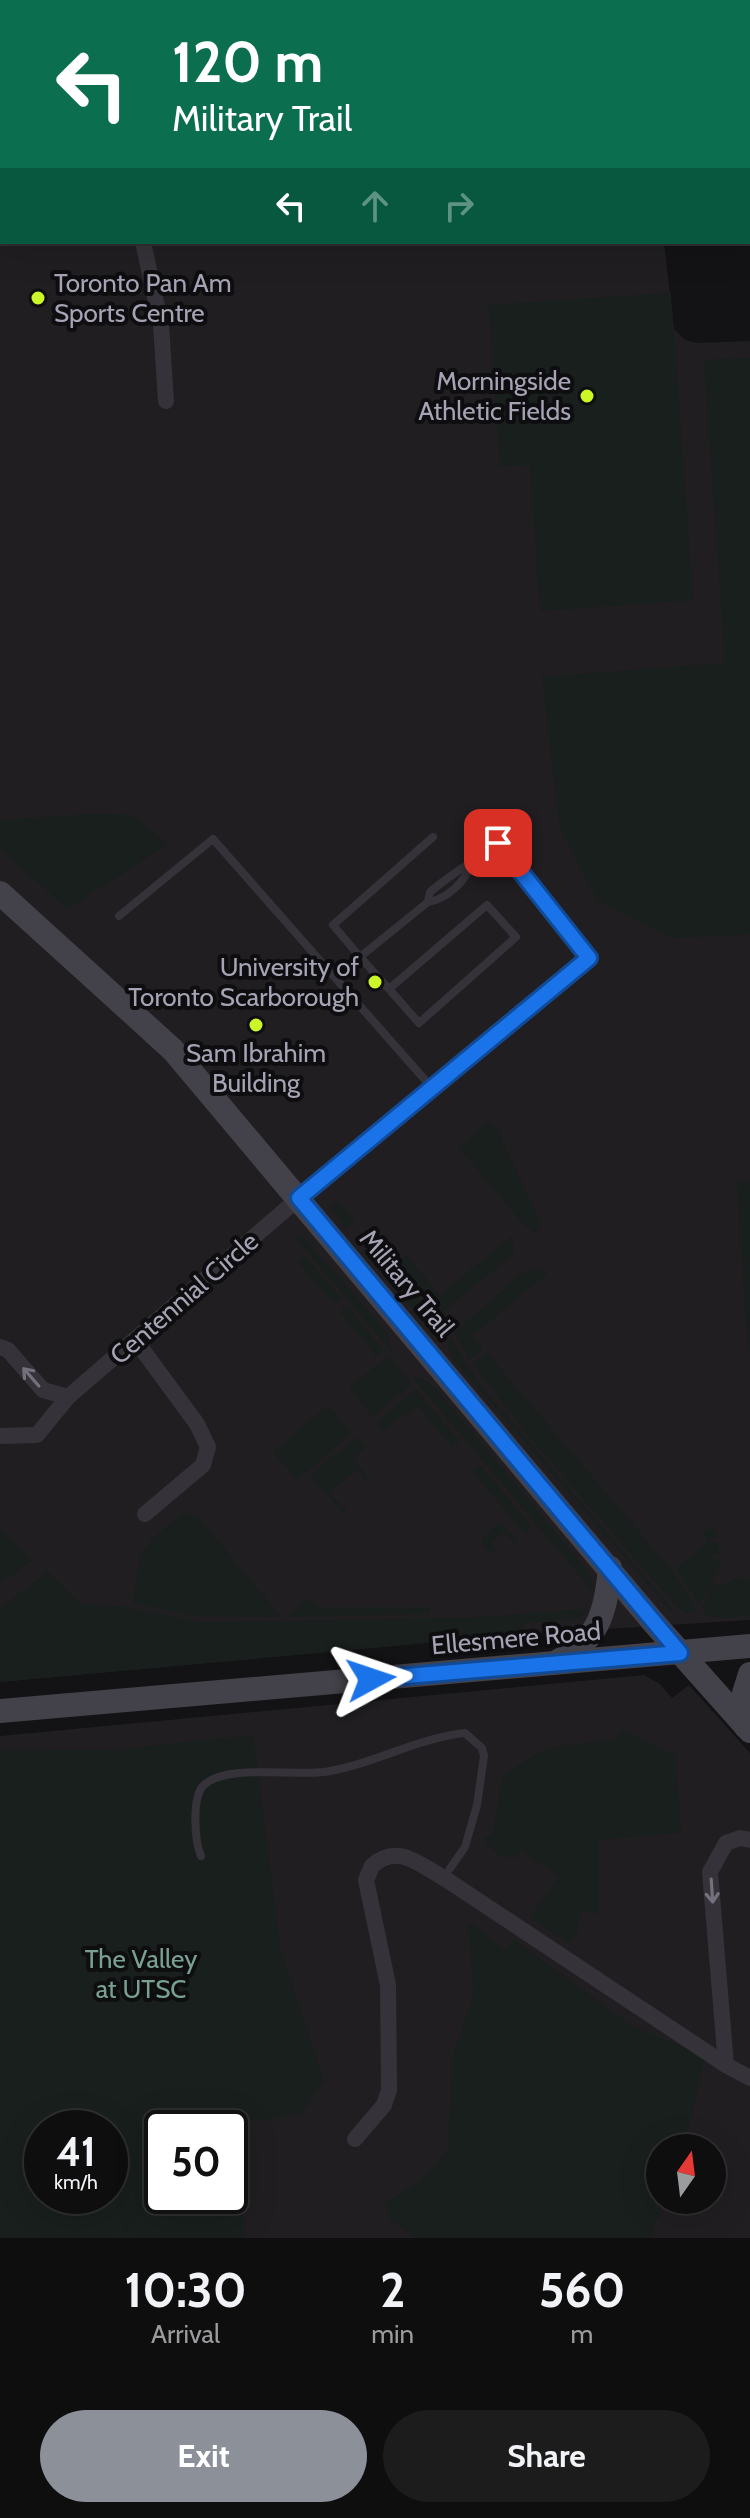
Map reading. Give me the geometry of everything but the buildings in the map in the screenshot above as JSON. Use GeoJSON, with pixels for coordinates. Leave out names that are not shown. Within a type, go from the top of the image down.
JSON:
{"type":"FeatureCollection","features":[{"type":"Feature","properties":{"kind":"street"},"geometry":{"type":"LineString","coordinates":[[143,244],[161,325],[166,401]]}},
{"type":"Feature","properties":{"kind":"street"},"geometry":{"type":"LineString","coordinates":[[481,824],[498,843]]}},
{"type":"Feature","properties":{"kind":"street","name":"Centennial Circle"},"geometry":{"type":"LineString","coordinates":[[0,1436],[37,1435],[68,1397],[299,1198],[589,958],[498,843]]}},
{"type":"Feature","properties":{"kind":"street","name":"Military Trail"},"geometry":{"type":"LineString","coordinates":[[0,893],[173,1050],[680,1653],[748,1729]]}},
{"type":"Feature","properties":{"kind":"street"},"geometry":{"type":"LineString","coordinates":[[136,1341],[197,1424],[208,1447],[203,1465],[145,1514]]}},
{"type":"Feature","properties":{"kind":"street"},"geometry":{"type":"LineString","coordinates":[[0,1347],[8,1350],[43,1390],[68,1397]]}},
{"type":"Feature","properties":{"kind":"street"},"geometry":{"type":"LineString","coordinates":[[556,1663],[583,1648],[596,1627],[607,1600],[610,1568]]}},
{"type":"Feature","properties":{"kind":"street","name":"Ellesmere Road"},"geometry":{"type":"LineString","coordinates":[[0,1711],[750,1646]]}},
{"type":"Feature","properties":{"kind":"street"},"geometry":{"type":"LineString","coordinates":[[748,1729],[744,1693],[750,1674]]}},
{"type":"Feature","properties":{"kind":"street"},"geometry":{"type":"LineString","coordinates":[[726,2065],[710,1872],[726,1843],[740,1838],[750,1840]]}},
{"type":"Feature","properties":{"kind":"street"},"geometry":{"type":"LineString","coordinates":[[355,2139],[384,2105],[389,2090],[388,1985],[366,1889],[368,1872],[378,1860],[392,1854],[407,1856],[444,1878],[726,2065],[748,2075]]}},
{"type":"Feature","properties":{"kind":"lane"},"geometry":{"type":"LineString","coordinates":[[389,989],[487,905],[516,937],[419,1023],[360,957],[333,925],[433,837]]}},
{"type":"Feature","properties":{"kind":"lane"},"geometry":{"type":"LineString","coordinates":[[119,916],[213,839],[433,1090]]}},
{"type":"Feature","properties":{"kind":"lane"},"geometry":{"type":"LineString","coordinates":[[360,957],[428,902],[430,892],[460,866],[471,864],[498,843]]}},
{"type":"Feature","properties":{"kind":"lane"},"geometry":{"type":"LineString","coordinates":[[201,1856],[197,1846],[198,1796],[207,1783],[225,1774],[323,1772],[465,1733],[482,1748],[484,1756],[477,1805],[465,1847],[444,1878]]}},
{"type":"Feature","properties":{"kind":"shaded area","name":"University of Toronto Scarborough"},"geometry":{"type":"Polygon","coordinates":[[[0,244],[664,244],[674,329],[685,340],[698,343],[750,341],[750,1620],[526,1634],[0,1682],[0,244]]]}},
{"type":"Feature","properties":{"kind":"shaded area"},"geometry":{"type":"Polygon","coordinates":[[[644,1675],[660,1684],[672,1698],[689,1685],[750,1753],[750,2238],[0,2238],[0,1736],[644,1675]]]}},
{"type":"Feature","properties":{"kind":"green space","name":"Morningside Athletic Fields"},"geometry":{"type":"Polygon","coordinates":[[[671,293],[693,600],[540,611],[530,465],[500,466],[489,305],[671,293]]]}},
{"type":"Feature","properties":{"kind":"green space"},"geometry":{"type":"Polygon","coordinates":[[[750,358],[750,934],[673,938],[599,902],[560,829],[542,677],[725,663],[704,360],[750,358]]]}},
{"type":"Feature","properties":{"kind":"green space"},"geometry":{"type":"Polygon","coordinates":[[[90,814],[133,815],[168,844],[68,909],[0,849],[0,820],[90,814]]]}},
{"type":"Feature","properties":{"kind":"green space"},"geometry":{"type":"Polygon","coordinates":[[[485,1121],[496,1127],[539,1221],[540,1226],[535,1232],[525,1226],[460,1148],[485,1121]]]}},
{"type":"Feature","properties":{"kind":"green space"},"geometry":{"type":"Polygon","coordinates":[[[750,1181],[750,1352],[748,1352],[737,1182],[750,1181]]]}},
{"type":"Feature","properties":{"kind":"green space"},"geometry":{"type":"Polygon","coordinates":[[[338,1201],[354,1221],[345,1229],[331,1207],[338,1201]]]}},
{"type":"Feature","properties":{"kind":"green space"},"geometry":{"type":"Polygon","coordinates":[[[301,1234],[387,1332],[393,1354],[295,1237],[301,1234]]]}},
{"type":"Feature","properties":{"kind":"green space"},"geometry":{"type":"Polygon","coordinates":[[[365,1234],[434,1316],[415,1312],[363,1252],[367,1248],[360,1238],[365,1234]]]}},
{"type":"Feature","properties":{"kind":"green space"},"geometry":{"type":"Polygon","coordinates":[[[512,1236],[514,1250],[510,1256],[439,1315],[396,1263],[406,1255],[440,1295],[512,1236]]]}},
{"type":"Feature","properties":{"kind":"green space"},"geometry":{"type":"Polygon","coordinates":[[[305,1256],[341,1298],[334,1304],[298,1262],[305,1256]]]}},
{"type":"Feature","properties":{"kind":"green space"},"geometry":{"type":"Polygon","coordinates":[[[534,1268],[547,1273],[473,1335],[483,1349],[469,1360],[454,1333],[525,1271],[534,1268]]]}},
{"type":"Feature","properties":{"kind":"green space"},"geometry":{"type":"Polygon","coordinates":[[[347,1306],[383,1350],[376,1356],[340,1312],[347,1306]]]}},
{"type":"Feature","properties":{"kind":"green space"},"geometry":{"type":"Polygon","coordinates":[[[450,1337],[477,1381],[671,1607],[674,1615],[455,1361],[448,1346],[450,1337]]]}},
{"type":"Feature","properties":{"kind":"green space"},"geometry":{"type":"Polygon","coordinates":[[[487,1353],[673,1572],[696,1610],[687,1613],[675,1605],[528,1435],[472,1363],[487,1353]]]}},
{"type":"Feature","properties":{"kind":"green space"},"geometry":{"type":"Polygon","coordinates":[[[388,1356],[412,1384],[373,1417],[349,1388],[388,1356]]]}},
{"type":"Feature","properties":{"kind":"green space"},"geometry":{"type":"Polygon","coordinates":[[[422,1378],[435,1388],[588,1571],[597,1596],[414,1379],[422,1378]]]}},
{"type":"Feature","properties":{"kind":"green space"},"geometry":{"type":"Polygon","coordinates":[[[416,1389],[459,1441],[452,1447],[418,1406],[383,1430],[377,1422],[416,1389]]]}},
{"type":"Feature","properties":{"kind":"green space"},"geometry":{"type":"Polygon","coordinates":[[[328,1405],[352,1433],[297,1480],[273,1452],[328,1405]]]}},
{"type":"Feature","properties":{"kind":"green space"},"geometry":{"type":"Polygon","coordinates":[[[357,1437],[366,1447],[353,1458],[368,1477],[366,1480],[357,1470],[329,1493],[347,1510],[343,1513],[310,1475],[357,1437]]]}},
{"type":"Feature","properties":{"kind":"green space"},"geometry":{"type":"Polygon","coordinates":[[[481,1466],[532,1527],[525,1533],[473,1472],[481,1466]]]}},
{"type":"Feature","properties":{"kind":"green space"},"geometry":{"type":"Polygon","coordinates":[[[183,1513],[199,1518],[281,1617],[194,1616],[133,1603],[144,1550],[183,1513]]]}},
{"type":"Feature","properties":{"kind":"green space"},"geometry":{"type":"Polygon","coordinates":[[[499,1522],[517,1540],[514,1543],[503,1532],[490,1543],[496,1550],[492,1554],[481,1541],[499,1522]]]}},
{"type":"Feature","properties":{"kind":"green space"},"geometry":{"type":"Polygon","coordinates":[[[716,1527],[717,1538],[710,1539],[710,1543],[718,1543],[719,1554],[711,1555],[711,1559],[719,1559],[720,1568],[699,1604],[676,1569],[708,1542],[702,1532],[716,1527]]]}},
{"type":"Feature","properties":{"kind":"green space"},"geometry":{"type":"Polygon","coordinates":[[[0,1528],[33,1560],[0,1584],[0,1528]]]}},
{"type":"Feature","properties":{"kind":"green space"},"geometry":{"type":"Polygon","coordinates":[[[48,1571],[79,1603],[125,1607],[200,1622],[469,1618],[588,1609],[581,1618],[523,1623],[524,1634],[0,1682],[0,1609],[48,1571]]]}},
{"type":"Feature","properties":{"kind":"green space"},"geometry":{"type":"Polygon","coordinates":[[[736,1577],[750,1580],[750,1615],[725,1618],[706,1616],[703,1605],[712,1585],[725,1585],[736,1577]]]}},
{"type":"Feature","properties":{"kind":"green space"},"geometry":{"type":"Polygon","coordinates":[[[310,1598],[318,1607],[430,1607],[430,1614],[287,1617],[310,1598]]]}},
{"type":"Feature","properties":{"kind":"green space"},"geometry":{"type":"Polygon","coordinates":[[[623,1729],[675,1755],[681,1833],[598,1840],[598,1914],[581,1910],[576,1935],[569,1944],[530,1917],[559,1877],[521,1850],[515,1858],[498,1855],[484,1839],[493,1834],[503,1775],[546,1748],[615,1739],[623,1729]]]}},
{"type":"Feature","properties":{"kind":"green space","name":"The Valley at UTSC"},"geometry":{"type":"Polygon","coordinates":[[[253,1735],[280,1948],[324,2081],[301,2114],[264,2120],[248,2120],[248,2110],[144,2110],[144,2214],[243,2214],[244,2238],[0,2238],[0,1749],[113,1750],[253,1735]]]}},
{"type":"Feature","properties":{"kind":"green space"},"geometry":{"type":"Polygon","coordinates":[[[468,1922],[506,1950],[514,1939],[626,2022],[705,2058],[686,2134],[646,2134],[646,2214],[659,2214],[650,2238],[414,2238],[391,2219],[384,2204],[416,2184],[448,2150],[453,2055],[474,1995],[468,1922]]]}},
{"type":"Feature","properties":{"kind":"place","name":"Toronto Pan Am Sports Centre"},"geometry":{"type":"Point","coordinates":[38,298]}},
{"type":"Feature","properties":{"kind":"place","name":"Morningside Athletic Fields"},"geometry":{"type":"Point","coordinates":[587,396]}},
{"type":"Feature","properties":{"kind":"place","name":"University of Toronto Scarborough"},"geometry":{"type":"Point","coordinates":[375,982]}},
{"type":"Feature","properties":{"kind":"place","name":"Sam Ibrahim Building"},"geometry":{"type":"Point","coordinates":[256,1025]}},
{"type":"Feature","properties":{"kind":"route"},"geometry":{"type":"LineString","coordinates":[[371,1679],[680,1653],[299,1198],[589,958],[498,843]]}}]}
